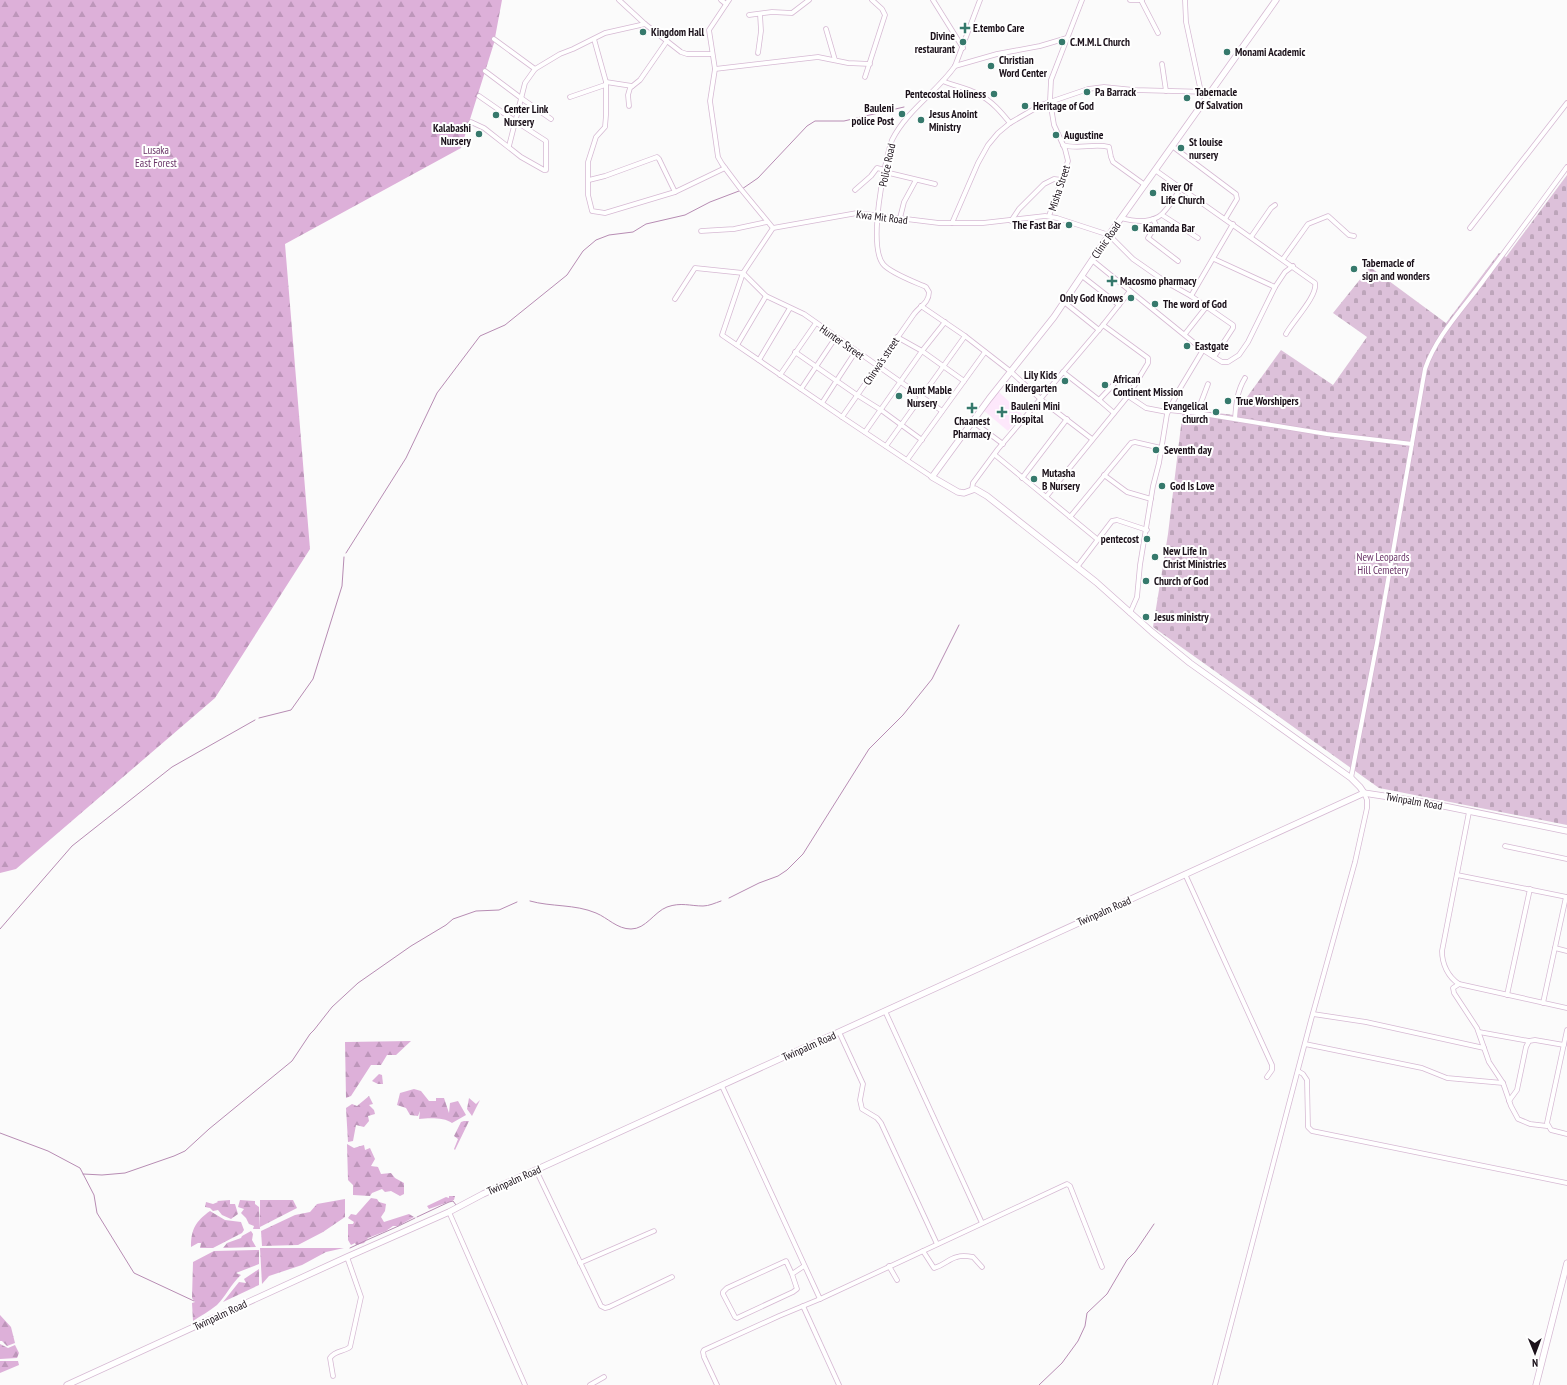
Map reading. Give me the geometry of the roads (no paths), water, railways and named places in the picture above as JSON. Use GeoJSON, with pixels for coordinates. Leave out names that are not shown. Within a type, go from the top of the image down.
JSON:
{"type":"FeatureCollection","features":[{"type":"Feature","properties":{"kind":"main road","name":"Clinic Road"},"geometry":{"type":"LineString","coordinates":[[932,477],[972,421],[1064,302],[1109,235],[1276,0]]}},
{"type":"Feature","properties":{"kind":"main road"},"geometry":{"type":"LineString","coordinates":[[932,477],[958,492],[964,493],[975,489],[987,496],[1077,567],[1208,677],[1351,778],[1364,793]]}},
{"type":"Feature","properties":{"kind":"main road","name":"Twinpalm Road"},"geometry":{"type":"LineString","coordinates":[[67,1385],[449,1212],[483,1194],[1364,793],[1422,802],[1567,831]]}},
{"type":"Feature","properties":{"kind":"main road"},"geometry":{"type":"LineString","coordinates":[[1536,1385],[1567,1263]]}},
{"type":"Feature","properties":{"kind":"street"},"geometry":{"type":"LineString","coordinates":[[618,0],[645,24],[684,54],[712,54]]}},
{"type":"Feature","properties":{"kind":"street"},"geometry":{"type":"LineString","coordinates":[[721,0],[728,2],[709,30],[715,68],[710,102],[718,157],[724,168],[741,190],[773,228],[742,273],[722,334],[780,375],[932,477]]}},
{"type":"Feature","properties":{"kind":"street"},"geometry":{"type":"LineString","coordinates":[[749,16],[772,12],[792,13],[808,0]]}},
{"type":"Feature","properties":{"kind":"street"},"geometry":{"type":"LineString","coordinates":[[865,77],[885,16],[882,9],[872,0]]}},
{"type":"Feature","properties":{"kind":"street"},"geometry":{"type":"LineString","coordinates":[[933,0],[963,48]]}},
{"type":"Feature","properties":{"kind":"street","name":"Police Road"},"geometry":{"type":"LineString","coordinates":[[921,306],[929,298],[930,292],[928,288],[886,267],[880,259],[878,251],[876,225],[877,215],[890,145],[894,135],[922,100],[943,81],[955,66],[980,0]]}},
{"type":"Feature","properties":{"kind":"street","name":"Misha Street"},"geometry":{"type":"LineString","coordinates":[[1049,216],[1068,162],[1063,145],[1054,125],[1050,101],[1052,74],[1082,0]]}},
{"type":"Feature","properties":{"kind":"street"},"geometry":{"type":"LineString","coordinates":[[1130,0],[1141,0],[1158,33]]}},
{"type":"Feature","properties":{"kind":"street"},"geometry":{"type":"LineString","coordinates":[[1185,0],[1186,22],[1201,92]]}},
{"type":"Feature","properties":{"kind":"street"},"geometry":{"type":"LineString","coordinates":[[758,53],[760,14]]}},
{"type":"Feature","properties":{"kind":"street"},"geometry":{"type":"LineString","coordinates":[[508,146],[525,83],[535,69],[556,56],[605,33],[645,24]]}},
{"type":"Feature","properties":{"kind":"street"},"geometry":{"type":"LineString","coordinates":[[826,29],[835,60]]}},
{"type":"Feature","properties":{"kind":"street"},"geometry":{"type":"LineString","coordinates":[[955,66],[997,54],[1040,46],[1067,38]]}},
{"type":"Feature","properties":{"kind":"street"},"geometry":{"type":"LineString","coordinates":[[494,39],[535,69]]}},
{"type":"Feature","properties":{"kind":"street"},"geometry":{"type":"LineString","coordinates":[[594,39],[606,83],[606,124],[596,137],[589,160],[588,195],[590,209],[593,212],[609,212],[675,192],[724,168]]}},
{"type":"Feature","properties":{"kind":"street"},"geometry":{"type":"LineString","coordinates":[[629,106],[629,91],[632,86],[640,80],[667,41]]}},
{"type":"Feature","properties":{"kind":"street"},"geometry":{"type":"LineString","coordinates":[[715,68],[813,57],[823,57],[848,63],[870,64]]}},
{"type":"Feature","properties":{"kind":"street"},"geometry":{"type":"LineString","coordinates":[[1162,64],[1166,91]]}},
{"type":"Feature","properties":{"kind":"street"},"geometry":{"type":"LineString","coordinates":[[485,71],[551,119]]}},
{"type":"Feature","properties":{"kind":"street"},"geometry":{"type":"LineString","coordinates":[[943,81],[972,91],[986,98],[997,107],[1010,123]]}},
{"type":"Feature","properties":{"kind":"street"},"geometry":{"type":"LineString","coordinates":[[570,97],[606,83],[632,86]]}},
{"type":"Feature","properties":{"kind":"street"},"geometry":{"type":"LineString","coordinates":[[952,223],[985,151],[998,133],[1010,123],[1032,110],[1050,101],[1095,88],[1210,92]]}},
{"type":"Feature","properties":{"kind":"street"},"geometry":{"type":"LineString","coordinates":[[471,122],[484,128],[526,160],[546,170],[546,141],[479,96]]}},
{"type":"Feature","properties":{"kind":"street"},"geometry":{"type":"LineString","coordinates":[[1470,228],[1567,103]]}},
{"type":"Feature","properties":{"kind":"street"},"geometry":{"type":"LineString","coordinates":[[1063,145],[1073,147],[1109,147],[1113,162],[1145,185]]}},
{"type":"Feature","properties":{"kind":"street"},"geometry":{"type":"LineString","coordinates":[[1172,146],[1236,194],[1237,199],[1225,219]]}},
{"type":"Feature","properties":{"kind":"street"},"geometry":{"type":"LineString","coordinates":[[589,180],[605,176],[657,157],[675,192]]}},
{"type":"Feature","properties":{"kind":"street"},"geometry":{"type":"LineString","coordinates":[[1351,778],[1425,369],[1436,343],[1448,325],[1473,295],[1567,167]]}},
{"type":"Feature","properties":{"kind":"street"},"geometry":{"type":"LineString","coordinates":[[854,190],[877,168],[935,184]]}},
{"type":"Feature","properties":{"kind":"street"},"geometry":{"type":"LineString","coordinates":[[1156,170],[1293,266],[1313,282],[1316,286],[1312,296],[1286,334]]}},
{"type":"Feature","properties":{"kind":"street"},"geometry":{"type":"LineString","coordinates":[[900,218],[904,202],[916,180]]}},
{"type":"Feature","properties":{"kind":"street"},"geometry":{"type":"LineString","coordinates":[[1011,221],[1018,209],[1044,184],[1054,180],[1062,180]]}},
{"type":"Feature","properties":{"kind":"street"},"geometry":{"type":"LineString","coordinates":[[1121,218],[1135,222],[1153,219],[1162,215],[1181,188]]}},
{"type":"Feature","properties":{"kind":"street"},"geometry":{"type":"LineString","coordinates":[[1251,237],[1271,208],[1275,205]]}},
{"type":"Feature","properties":{"kind":"street","name":"Kwa Mit Road"},"geometry":{"type":"LineString","coordinates":[[773,228],[863,213],[952,223],[1011,221],[1049,216],[1109,235]]}},
{"type":"Feature","properties":{"kind":"street"},"geometry":{"type":"LineString","coordinates":[[1162,215],[1198,238]]}},
{"type":"Feature","properties":{"kind":"street"},"geometry":{"type":"LineString","coordinates":[[1283,259],[1308,224],[1328,216],[1349,235],[1354,236]]}},
{"type":"Feature","properties":{"kind":"street"},"geometry":{"type":"LineString","coordinates":[[1153,219],[1156,225],[1148,238],[1178,261]]}},
{"type":"Feature","properties":{"kind":"street"},"geometry":{"type":"LineString","coordinates":[[700,231],[734,229],[767,222]]}},
{"type":"Feature","properties":{"kind":"street"},"geometry":{"type":"LineString","coordinates":[[1192,296],[1233,224]]}},
{"type":"Feature","properties":{"kind":"street"},"geometry":{"type":"LineString","coordinates":[[1109,235],[1133,259],[1166,282],[1192,296],[1234,326],[1214,357]]}},
{"type":"Feature","properties":{"kind":"street"},"geometry":{"type":"LineString","coordinates":[[1214,259],[1275,287]]}},
{"type":"Feature","properties":{"kind":"street"},"geometry":{"type":"LineString","coordinates":[[1092,260],[1203,350],[1222,362],[1228,362],[1239,355],[1248,342],[1275,287],[1285,272],[1293,266]]}},
{"type":"Feature","properties":{"kind":"street"},"geometry":{"type":"LineString","coordinates":[[675,299],[693,270],[696,268],[742,273]]}},
{"type":"Feature","properties":{"kind":"street","name":"Hunter Street"},"geometry":{"type":"LineString","coordinates":[[742,273],[766,296],[804,314],[942,411]]}},
{"type":"Feature","properties":{"kind":"street"},"geometry":{"type":"LineString","coordinates":[[1082,276],[1119,305]]}},
{"type":"Feature","properties":{"kind":"street"},"geometry":{"type":"LineString","coordinates":[[972,489],[973,483],[1003,444],[1130,291]]}},
{"type":"Feature","properties":{"kind":"street"},"geometry":{"type":"LineString","coordinates":[[737,345],[766,296]]}},
{"type":"Feature","properties":{"kind":"street"},"geometry":{"type":"LineString","coordinates":[[1064,302],[1099,330]]}},
{"type":"Feature","properties":{"kind":"street"},"geometry":{"type":"LineString","coordinates":[[921,306],[965,336],[1092,439]]}},
{"type":"Feature","properties":{"kind":"street","name":"Chirwa’s street"},"geometry":{"type":"LineString","coordinates":[[842,417],[897,337],[921,306]]}},
{"type":"Feature","properties":{"kind":"street"},"geometry":{"type":"LineString","coordinates":[[1185,334],[1207,306]]}},
{"type":"Feature","properties":{"kind":"street"},"geometry":{"type":"LineString","coordinates":[[759,360],[790,308]]}},
{"type":"Feature","properties":{"kind":"street"},"geometry":{"type":"LineString","coordinates":[[865,432],[922,351],[945,322]]}},
{"type":"Feature","properties":{"kind":"street"},"geometry":{"type":"LineString","coordinates":[[780,375],[816,323]]}},
{"type":"Feature","properties":{"kind":"street"},"geometry":{"type":"LineString","coordinates":[[1046,497],[1128,396],[1148,365],[1149,360],[1103,325]]}},
{"type":"Feature","properties":{"kind":"street"},"geometry":{"type":"LineString","coordinates":[[886,446],[965,336]]}},
{"type":"Feature","properties":{"kind":"street"},"geometry":{"type":"LineString","coordinates":[[801,388],[836,337]]}},
{"type":"Feature","properties":{"kind":"street"},"geometry":{"type":"LineString","coordinates":[[897,337],[922,351],[964,381]]}},
{"type":"Feature","properties":{"kind":"street"},"geometry":{"type":"LineString","coordinates":[[1130,613],[1137,597],[1140,565],[1151,499],[1168,411],[1203,350]]}},
{"type":"Feature","properties":{"kind":"street"},"geometry":{"type":"LineString","coordinates":[[822,403],[856,351]]}},
{"type":"Feature","properties":{"kind":"street"},"geometry":{"type":"LineString","coordinates":[[795,352],[837,382],[902,424],[922,440]]}},
{"type":"Feature","properties":{"kind":"street"},"geometry":{"type":"LineString","coordinates":[[907,460],[985,352]]}},
{"type":"Feature","properties":{"kind":"street"},"geometry":{"type":"LineString","coordinates":[[1063,372],[1114,413]]}},
{"type":"Feature","properties":{"kind":"street"},"geometry":{"type":"LineString","coordinates":[[1235,419],[1237,398],[1240,386],[1245,378]]}},
{"type":"Feature","properties":{"kind":"street"},"geometry":{"type":"LineString","coordinates":[[1099,400],[1114,384]]}},
{"type":"Feature","properties":{"kind":"street"},"geometry":{"type":"LineString","coordinates":[[1197,413],[1208,384]]}},
{"type":"Feature","properties":{"kind":"street"},"geometry":{"type":"LineString","coordinates":[[1128,396],[1146,408],[1197,413],[1327,434],[1412,444]]}},
{"type":"Feature","properties":{"kind":"street"},"geometry":{"type":"LineString","coordinates":[[1022,478],[1067,419]]}},
{"type":"Feature","properties":{"kind":"street"},"geometry":{"type":"LineString","coordinates":[[972,421],[1003,444]]}},
{"type":"Feature","properties":{"kind":"street"},"geometry":{"type":"LineString","coordinates":[[1070,517],[1133,442],[1161,448]]}},
{"type":"Feature","properties":{"kind":"street"},"geometry":{"type":"LineString","coordinates":[[995,455],[1097,539]]}},
{"type":"Feature","properties":{"kind":"street"},"geometry":{"type":"LineString","coordinates":[[1104,475],[1127,492],[1151,499]]}},
{"type":"Feature","properties":{"kind":"street"},"geometry":{"type":"LineString","coordinates":[[1077,567],[1109,523],[1114,520],[1147,530]]}},
{"type":"Feature","properties":{"kind":"street"},"geometry":{"type":"LineString","coordinates":[[1215,1385],[1360,842],[1367,808],[1364,793]]}},
{"type":"Feature","properties":{"kind":"street"},"geometry":{"type":"LineString","coordinates":[[1470,812],[1442,951],[1442,958],[1448,974],[1459,984],[1567,1008]]}},
{"type":"Feature","properties":{"kind":"street"},"geometry":{"type":"LineString","coordinates":[[1505,846],[1567,859]]}},
{"type":"Feature","properties":{"kind":"street"},"geometry":{"type":"LineString","coordinates":[[1185,874],[1272,1065],[1272,1070],[1267,1077]]}},
{"type":"Feature","properties":{"kind":"street"},"geometry":{"type":"LineString","coordinates":[[1457,875],[1530,888],[1567,897],[1543,1003]]}},
{"type":"Feature","properties":{"kind":"street"},"geometry":{"type":"LineString","coordinates":[[1507,995],[1530,888]]}},
{"type":"Feature","properties":{"kind":"street"},"geometry":{"type":"LineString","coordinates":[[1555,948],[1567,951]]}},
{"type":"Feature","properties":{"kind":"street"},"geometry":{"type":"LineString","coordinates":[[1459,984],[1454,988],[1454,993],[1472,1020],[1489,1062],[1502,1083],[1508,1101],[1515,1115],[1521,1121],[1530,1124],[1547,1126],[1551,1130],[1567,1134]]}},
{"type":"Feature","properties":{"kind":"street"},"geometry":{"type":"LineString","coordinates":[[885,1011],[982,1223]]}},
{"type":"Feature","properties":{"kind":"street"},"geometry":{"type":"LineString","coordinates":[[1313,1014],[1366,1022],[1484,1048]]}},
{"type":"Feature","properties":{"kind":"street"},"geometry":{"type":"LineString","coordinates":[[1547,1126],[1567,1030]]}},
{"type":"Feature","properties":{"kind":"street"},"geometry":{"type":"LineString","coordinates":[[839,1032],[862,1080],[863,1087],[860,1100],[862,1109],[877,1118],[882,1123],[937,1244]]}},
{"type":"Feature","properties":{"kind":"street"},"geometry":{"type":"LineString","coordinates":[[1478,1032],[1529,1041],[1535,1040],[1564,1045]]}},
{"type":"Feature","properties":{"kind":"street"},"geometry":{"type":"LineString","coordinates":[[1508,1101],[1517,1090],[1526,1047],[1529,1041]]}},
{"type":"Feature","properties":{"kind":"street"},"geometry":{"type":"LineString","coordinates":[[1305,1044],[1422,1068],[1447,1078],[1502,1083]]}},
{"type":"Feature","properties":{"kind":"street"},"geometry":{"type":"LineString","coordinates":[[1298,1071],[1303,1074],[1307,1080],[1308,1127],[1312,1132],[1567,1183]]}},
{"type":"Feature","properties":{"kind":"street"},"geometry":{"type":"LineString","coordinates":[[722,1086],[820,1300]]}},
{"type":"Feature","properties":{"kind":"street"},"geometry":{"type":"LineString","coordinates":[[536,1170],[601,1306],[605,1308],[672,1277]]}},
{"type":"Feature","properties":{"kind":"street"},"geometry":{"type":"LineString","coordinates":[[717,1385],[704,1357],[704,1350],[803,1306],[820,1300],[1066,1184],[1070,1186],[1102,1267]]}},
{"type":"Feature","properties":{"kind":"street"},"geometry":{"type":"LineString","coordinates":[[449,1212],[525,1385]]}},
{"type":"Feature","properties":{"kind":"street"},"geometry":{"type":"LineString","coordinates":[[580,1263],[654,1231]]}},
{"type":"Feature","properties":{"kind":"street"},"geometry":{"type":"LineString","coordinates":[[923,1251],[934,1268],[960,1256],[973,1257],[982,1267]]}},
{"type":"Feature","properties":{"kind":"street"},"geometry":{"type":"LineString","coordinates":[[333,1376],[330,1358],[334,1353],[350,1347],[361,1297],[347,1257]]}},
{"type":"Feature","properties":{"kind":"street"},"geometry":{"type":"LineString","coordinates":[[786,1261],[792,1274],[797,1289],[737,1318],[735,1317],[723,1294],[727,1288],[786,1261]]}},
{"type":"Feature","properties":{"kind":"street"},"geometry":{"type":"LineString","coordinates":[[792,1274],[804,1266]]}},
{"type":"Feature","properties":{"kind":"street"},"geometry":{"type":"LineString","coordinates":[[890,1266],[897,1280]]}},
{"type":"Feature","properties":{"kind":"street"},"geometry":{"type":"LineString","coordinates":[[803,1306],[839,1385]]}},
{"type":"Feature","properties":{"kind":"street"},"geometry":{"type":"LineString","coordinates":[[590,1385],[604,1377]]}},
{"type":"Feature","properties":{"kind":"waterway"},"geometry":{"type":"LineString","coordinates":[[742,189],[758,178],[807,126],[815,121],[844,121],[904,107]]}},
{"type":"Feature","properties":{"kind":"waterway"},"geometry":{"type":"LineString","coordinates":[[346,553],[406,458],[437,393],[480,336],[505,325],[567,275],[583,251],[596,240],[609,235],[633,232],[646,224],[685,215],[710,202],[739,191]]}},
{"type":"Feature","properties":{"kind":"waterway"},"geometry":{"type":"LineString","coordinates":[[259,718],[291,710],[313,679],[342,586],[344,557]]}},
{"type":"Feature","properties":{"kind":"waterway"},"geometry":{"type":"LineString","coordinates":[[729,898],[759,883],[778,876],[787,870],[803,854],[869,749],[903,715],[932,679],[959,625]]}},
{"type":"Feature","properties":{"kind":"waterway"},"geometry":{"type":"LineString","coordinates":[[0,929],[72,846],[172,767],[255,720]]}},
{"type":"Feature","properties":{"kind":"waterway"},"geometry":{"type":"LineString","coordinates":[[530,901],[588,910],[626,929],[641,926],[662,909],[667,907],[681,904],[705,906],[721,901]]}},
{"type":"Feature","properties":{"kind":"waterway"},"geometry":{"type":"LineString","coordinates":[[83,1174],[102,1175],[125,1173],[185,1151],[209,1129],[292,1061],[310,1034],[332,1007],[358,983],[453,919],[476,911],[499,910],[517,902]]}},
{"type":"Feature","properties":{"kind":"waterway"},"geometry":{"type":"LineString","coordinates":[[0,1133],[48,1151],[80,1168],[94,1195],[97,1213],[134,1273],[194,1301]]}},
{"type":"Feature","properties":{"kind":"waterway"},"geometry":{"type":"LineString","coordinates":[[417,1217],[449,1202],[453,1201],[456,1205]]}},
{"type":"Feature","properties":{"kind":"waterway"},"geometry":{"type":"LineString","coordinates":[[350,1248],[415,1218]]}},
{"type":"Feature","properties":{"kind":"waterway"},"geometry":{"type":"LineString","coordinates":[[1039,1385],[1062,1363],[1078,1341],[1085,1326],[1087,1313],[1107,1294],[1127,1260],[1135,1252],[1154,1224]]}},
{"type":"Feature","properties":{"kind":"place","name":"E.tembo Care"},"geometry":{"type":"Point","coordinates":[965,28]}},
{"type":"Feature","properties":{"kind":"place","name":"Kingdom Hall"},"geometry":{"type":"Point","coordinates":[643,32]}},
{"type":"Feature","properties":{"kind":"place","name":"Divine restaurant"},"geometry":{"type":"Point","coordinates":[963,42]}},
{"type":"Feature","properties":{"kind":"place","name":"C.M.M.L Church"},"geometry":{"type":"Point","coordinates":[1062,42]}},
{"type":"Feature","properties":{"kind":"place","name":"Monami Academic"},"geometry":{"type":"Point","coordinates":[1227,52]}},
{"type":"Feature","properties":{"kind":"place","name":"Christian Word Center"},"geometry":{"type":"Point","coordinates":[991,66]}},
{"type":"Feature","properties":{"kind":"place","name":"Pa Barrack"},"geometry":{"type":"Point","coordinates":[1087,92]}},
{"type":"Feature","properties":{"kind":"place","name":"Pentecostal Holiness"},"geometry":{"type":"Point","coordinates":[994,94]}},
{"type":"Feature","properties":{"kind":"place","name":"Tabernacle Of Salvation"},"geometry":{"type":"Point","coordinates":[1187,98]}},
{"type":"Feature","properties":{"kind":"place","name":"Heritage of God"},"geometry":{"type":"Point","coordinates":[1025,106]}},
{"type":"Feature","properties":{"kind":"place","name":"Bauleni police Post"},"geometry":{"type":"Point","coordinates":[902,114]}},
{"type":"Feature","properties":{"kind":"place","name":"Center Link Nursery"},"geometry":{"type":"Point","coordinates":[496,115]}},
{"type":"Feature","properties":{"kind":"place","name":"Jesus Anoint Ministry"},"geometry":{"type":"Point","coordinates":[921,120]}},
{"type":"Feature","properties":{"kind":"place","name":"Kalabashi Nursery"},"geometry":{"type":"Point","coordinates":[479,134]}},
{"type":"Feature","properties":{"kind":"place","name":"Augustine"},"geometry":{"type":"Point","coordinates":[1056,135]}},
{"type":"Feature","properties":{"kind":"place","name":"St louise nursery"},"geometry":{"type":"Point","coordinates":[1181,148]}},
{"type":"Feature","properties":{"kind":"place","name":"River Of Life Church"},"geometry":{"type":"Point","coordinates":[1153,193]}},
{"type":"Feature","properties":{"kind":"place","name":"The Fast Bar"},"geometry":{"type":"Point","coordinates":[1069,225]}},
{"type":"Feature","properties":{"kind":"place","name":"Kamanda Bar"},"geometry":{"type":"Point","coordinates":[1135,228]}},
{"type":"Feature","properties":{"kind":"place","name":"Tabernacle of sign and wonders"},"geometry":{"type":"Point","coordinates":[1354,269]}},
{"type":"Feature","properties":{"kind":"place","name":"Macosmo pharmacy"},"geometry":{"type":"Point","coordinates":[1112,281]}},
{"type":"Feature","properties":{"kind":"place","name":"Only God Knows"},"geometry":{"type":"Point","coordinates":[1131,298]}},
{"type":"Feature","properties":{"kind":"place","name":"The word of God"},"geometry":{"type":"Point","coordinates":[1155,304]}},
{"type":"Feature","properties":{"kind":"place","name":"Eastgate"},"geometry":{"type":"Point","coordinates":[1187,346]}},
{"type":"Feature","properties":{"kind":"place","name":"Lily Kids Kindergarten"},"geometry":{"type":"Point","coordinates":[1065,381]}},
{"type":"Feature","properties":{"kind":"place","name":"African Continent Mission"},"geometry":{"type":"Point","coordinates":[1105,385]}},
{"type":"Feature","properties":{"kind":"place","name":"Aunt Mable Nursery"},"geometry":{"type":"Point","coordinates":[899,396]}},
{"type":"Feature","properties":{"kind":"place","name":"True Worshipers"},"geometry":{"type":"Point","coordinates":[1228,401]}},
{"type":"Feature","properties":{"kind":"place","name":"Chaanest Pharmacy"},"geometry":{"type":"Point","coordinates":[972,408]}},
{"type":"Feature","properties":{"kind":"place","name":"Bauleni Mini Hospital"},"geometry":{"type":"Point","coordinates":[1002,412]}},
{"type":"Feature","properties":{"kind":"place","name":"Evangelical church"},"geometry":{"type":"Point","coordinates":[1216,412]}},
{"type":"Feature","properties":{"kind":"place","name":"Seventh day"},"geometry":{"type":"Point","coordinates":[1156,450]}},
{"type":"Feature","properties":{"kind":"place","name":"Mutasha B Nursery"},"geometry":{"type":"Point","coordinates":[1034,479]}},
{"type":"Feature","properties":{"kind":"place","name":"God Is Love"},"geometry":{"type":"Point","coordinates":[1162,486]}},
{"type":"Feature","properties":{"kind":"place","name":"pentecost"},"geometry":{"type":"Point","coordinates":[1147,539]}},
{"type":"Feature","properties":{"kind":"place","name":"New Life In Christ Ministries"},"geometry":{"type":"Point","coordinates":[1155,557]}},
{"type":"Feature","properties":{"kind":"place","name":"Church of God"},"geometry":{"type":"Point","coordinates":[1146,581]}},
{"type":"Feature","properties":{"kind":"place","name":"Jesus ministry"},"geometry":{"type":"Point","coordinates":[1146,617]}},
{"type":"Feature","properties":{"kind":"park label","name":"Lusaka East Forest"},"geometry":{"type":"Point","coordinates":[156,156]}},
{"type":"Feature","properties":{"kind":"park label","name":"New Leopards Hill Cemetery"},"geometry":{"type":"Point","coordinates":[1383,563]}}]}
